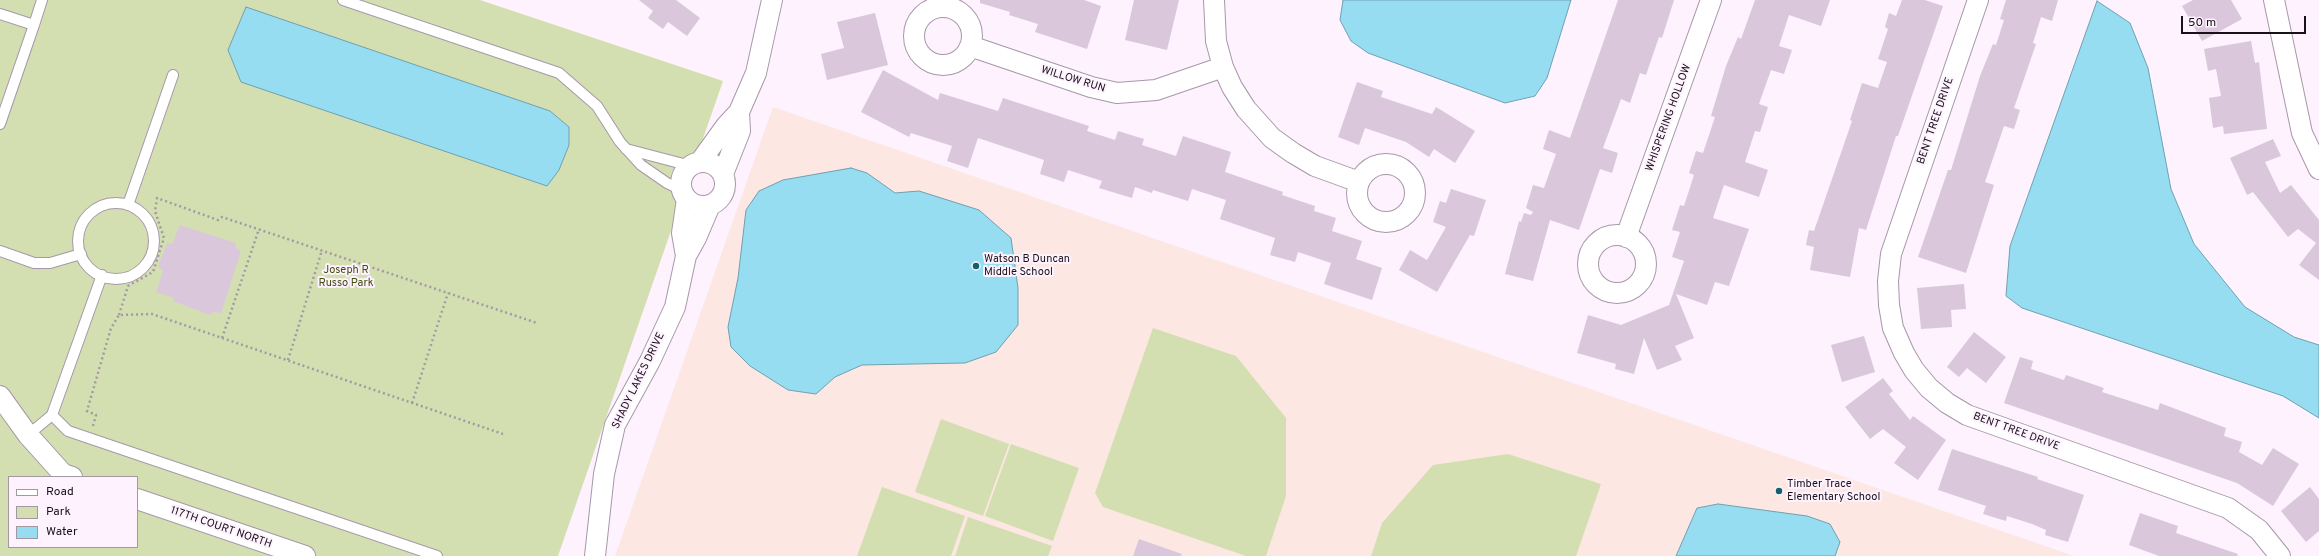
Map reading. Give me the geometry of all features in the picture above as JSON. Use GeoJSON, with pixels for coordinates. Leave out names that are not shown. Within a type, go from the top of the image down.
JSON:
{"type":"FeatureCollection","features":[{"type":"Feature","properties":{"kind":"street"},"geometry":{"type":"LineString","coordinates":[[739,112],[740,131],[723,174],[725,187],[723,193],[710,205],[698,205],[685,194],[682,176],[696,164],[739,112],[756,73],[772,0]]}},
{"type":"Feature","properties":{"kind":"street"},"geometry":{"type":"LineString","coordinates":[[1214,0],[1216,41],[1223,66],[1232,87],[1246,109],[1272,138],[1293,153],[1315,166],[1359,182]]}},
{"type":"Feature","properties":{"kind":"street","name":"WHISPERING HOLLOW"},"geometry":{"type":"LineString","coordinates":[[1626,237],[1711,0]]}},
{"type":"Feature","properties":{"kind":"street","name":"BENT TREE DRIVE"},"geometry":{"type":"LineString","coordinates":[[1978,0],[1891,254],[1888,281],[1889,305],[1894,328],[1904,353],[1914,370],[1929,388],[1947,403],[1967,415],[2228,508],[2259,530],[2280,556]]}},
{"type":"Feature","properties":{"kind":"street"},"geometry":{"type":"LineString","coordinates":[[2274,0],[2302,133],[2319,169]]}},
{"type":"Feature","properties":{"kind":"street","name":"WILLOW RUN"},"geometry":{"type":"LineString","coordinates":[[970,46],[1091,87],[1117,93],[1156,90],[1223,66]]}},
{"type":"Feature","properties":{"kind":"street"},"geometry":{"type":"LineString","coordinates":[[696,164],[714,165],[723,174]]}},
{"type":"Feature","properties":{"kind":"street","name":"SHADY LAKES DRIVE"},"geometry":{"type":"LineString","coordinates":[[685,194],[682,233],[686,256]]}},
{"type":"Feature","properties":{"kind":"street","name":"SHADY LAKES DRIVE"},"geometry":{"type":"LineString","coordinates":[[595,556],[604,474],[615,425],[650,361],[675,307],[686,256],[696,238],[710,205]]}},
{"type":"Feature","properties":{"kind":"street"},"geometry":{"type":"LineString","coordinates":[[0,396],[28,435],[63,474],[69,476]]}},
{"type":"Feature","properties":{"kind":"street","name":"117TH COURT NORTH"},"geometry":{"type":"LineString","coordinates":[[138,499],[305,556]]}},
{"type":"Feature","properties":{"kind":"lane"},"geometry":{"type":"LineString","coordinates":[[0,124],[42,0]]}},
{"type":"Feature","properties":{"kind":"lane"},"geometry":{"type":"LineString","coordinates":[[343,0],[559,74],[597,106],[626,149],[641,165],[685,194]]}},
{"type":"Feature","properties":{"kind":"lane"},"geometry":{"type":"LineString","coordinates":[[0,14],[34,25]]}},
{"type":"Feature","properties":{"kind":"lane"},"geometry":{"type":"LineString","coordinates":[[128,205],[173,75]]}},
{"type":"Feature","properties":{"kind":"lane"},"geometry":{"type":"LineString","coordinates":[[626,149],[696,164]]}},
{"type":"Feature","properties":{"kind":"lane"},"geometry":{"type":"LineString","coordinates":[[118,202],[128,205],[146,216],[153,231],[154,246],[148,261],[137,273],[122,278],[102,275],[92,270],[81,254],[78,243],[80,227],[89,214],[102,205],[118,202]]}},
{"type":"Feature","properties":{"kind":"lane"},"geometry":{"type":"LineString","coordinates":[[0,251],[34,263],[50,263],[81,254]]}},
{"type":"Feature","properties":{"kind":"lane"},"geometry":{"type":"LineString","coordinates":[[28,435],[52,415],[102,275]]}},
{"type":"Feature","properties":{"kind":"lane"},"geometry":{"type":"LineString","coordinates":[[52,415],[68,431],[415,552],[437,556]]}},
{"type":"Feature","properties":{"kind":"path"},"geometry":{"type":"LineString","coordinates":[[96,415],[87,412],[111,328],[119,315],[128,286],[153,272],[164,238],[155,211],[157,198],[218,220],[222,216],[537,323]]}},
{"type":"Feature","properties":{"kind":"path"},"geometry":{"type":"LineString","coordinates":[[222,338],[259,229]]}},
{"type":"Feature","properties":{"kind":"path"},"geometry":{"type":"LineString","coordinates":[[288,360],[322,250]]}},
{"type":"Feature","properties":{"kind":"path"},"geometry":{"type":"LineString","coordinates":[[412,403],[448,293]]}},
{"type":"Feature","properties":{"kind":"path"},"geometry":{"type":"LineString","coordinates":[[119,315],[152,314],[503,434]]}},
{"type":"Feature","properties":{"kind":"shaded area","name":"Watson B Duncan Middle School"},"geometry":{"type":"Polygon","coordinates":[[[773,107],[2074,556],[615,556],[773,107]]]}},
{"type":"Feature","properties":{"kind":"green space","name":"Joseph R Russo Park"},"geometry":{"type":"Polygon","coordinates":[[[0,0],[480,0],[723,81],[558,556],[0,556],[0,0]]]}},
{"type":"Feature","properties":{"kind":"green space"},"geometry":{"type":"Polygon","coordinates":[[[1153,328],[1236,356],[1286,418],[1286,496],[1266,556],[1246,556],[1103,507],[1095,493],[1153,328]]]}},
{"type":"Feature","properties":{"kind":"green space"},"geometry":{"type":"Polygon","coordinates":[[[941,419],[1009,444],[983,516],[915,492],[941,419]]]}},
{"type":"Feature","properties":{"kind":"green space"},"geometry":{"type":"Polygon","coordinates":[[[1011,444],[1079,468],[1053,541],[985,516],[1011,444]]]}},
{"type":"Feature","properties":{"kind":"green space"},"geometry":{"type":"Polygon","coordinates":[[[1508,454],[1601,484],[1576,556],[1371,556],[1382,523],[1433,465],[1508,454]]]}},
{"type":"Feature","properties":{"kind":"green space"},"geometry":{"type":"Polygon","coordinates":[[[882,487],[965,516],[951,556],[857,556],[882,487]]]}},
{"type":"Feature","properties":{"kind":"green space"},"geometry":{"type":"Polygon","coordinates":[[[968,517],[1052,546],[1048,556],[955,556],[968,517]]]}},
{"type":"Feature","properties":{"kind":"water"},"geometry":{"type":"Polygon","coordinates":[[[1343,0],[1571,0],[1547,78],[1535,96],[1505,103],[1368,53],[1351,41],[1340,20],[1343,0]]]}},
{"type":"Feature","properties":{"kind":"water"},"geometry":{"type":"Polygon","coordinates":[[[2097,1],[2130,23],[2148,68],[2171,189],[2194,244],[2245,307],[2294,337],[2319,345],[2319,418],[2283,396],[2022,308],[2006,296],[2010,246],[2097,1]]]}},
{"type":"Feature","properties":{"kind":"water"},"geometry":{"type":"Polygon","coordinates":[[[246,7],[550,111],[569,127],[569,145],[559,170],[547,186],[241,82],[228,50],[246,7]]]}},
{"type":"Feature","properties":{"kind":"water"},"geometry":{"type":"Polygon","coordinates":[[[851,168],[867,173],[895,193],[919,191],[979,210],[1011,238],[1018,288],[1018,325],[996,352],[965,363],[862,365],[835,377],[816,394],[788,390],[750,366],[731,347],[728,327],[738,278],[746,210],[759,191],[783,180],[851,168]]]}},
{"type":"Feature","properties":{"kind":"water"},"geometry":{"type":"Polygon","coordinates":[[[1718,504],[1807,516],[1830,524],[1840,542],[1835,556],[1676,556],[1697,508],[1718,504]]]}},
{"type":"Feature","properties":{"kind":"building"},"geometry":{"type":"Polygon","coordinates":[[[639,0],[676,0],[700,18],[687,36],[668,22],[663,29],[648,18],[653,11],[639,0]]]}},
{"type":"Feature","properties":{"kind":"building"},"geometry":{"type":"Polygon","coordinates":[[[980,0],[1084,0],[1101,6],[1087,49],[1035,32],[1038,24],[1009,15],[1010,12],[980,3],[980,0]]]}},
{"type":"Feature","properties":{"kind":"building"},"geometry":{"type":"Polygon","coordinates":[[[1134,0],[1179,0],[1167,50],[1125,40],[1134,0]]]}},
{"type":"Feature","properties":{"kind":"building"},"geometry":{"type":"Polygon","coordinates":[[[1618,0],[1674,0],[1662,38],[1659,37],[1646,75],[1640,73],[1630,103],[1621,99],[1603,148],[1618,153],[1612,173],[1600,169],[1579,230],[1550,220],[1533,281],[1505,274],[1519,221],[1521,222],[1524,213],[1531,215],[1533,212],[1526,208],[1533,185],[1544,188],[1556,154],[1543,149],[1549,130],[1570,138],[1618,0]]]}},
{"type":"Feature","properties":{"kind":"building"},"geometry":{"type":"Polygon","coordinates":[[[1755,0],[1830,0],[1821,26],[1789,15],[1779,46],[1792,50],[1784,74],[1771,70],[1759,104],[1768,107],[1760,132],[1755,131],[1745,162],[1768,170],[1759,197],[1724,185],[1713,218],[1749,229],[1729,286],[1715,282],[1707,305],[1676,294],[1694,338],[1675,346],[1682,360],[1657,370],[1644,338],[1634,374],[1615,369],[1616,364],[1577,353],[1588,315],[1621,325],[1669,305],[1684,261],[1672,257],[1680,232],[1672,230],[1680,205],[1684,206],[1694,175],[1689,173],[1696,151],[1703,153],[1715,117],[1711,116],[1726,66],[1738,37],[1741,39],[1755,0]]]}},
{"type":"Feature","properties":{"kind":"building"},"geometry":{"type":"Polygon","coordinates":[[[1902,0],[1925,0],[1943,6],[1898,136],[1896,136],[1866,230],[1859,228],[1850,277],[1810,270],[1814,247],[1806,245],[1809,230],[1814,231],[1852,121],[1850,120],[1862,83],[1878,88],[1887,62],[1878,59],[1888,29],[1885,27],[1889,13],[1896,16],[1902,0]]]}},
{"type":"Feature","properties":{"kind":"building"},"geometry":{"type":"Polygon","coordinates":[[[2006,0],[2058,0],[2052,21],[2041,17],[2033,43],[2036,44],[2014,108],[2020,110],[2014,129],[2004,126],[1985,182],[1994,185],[1966,273],[1918,257],[1948,170],[1951,170],[1980,76],[1993,44],[1996,45],[2004,20],[2000,19],[2006,0]]]}},
{"type":"Feature","properties":{"kind":"building"},"geometry":{"type":"Polygon","coordinates":[[[2193,0],[2231,0],[2242,19],[2202,41],[2182,6],[2193,0]]]}},
{"type":"Feature","properties":{"kind":"building"},"geometry":{"type":"Polygon","coordinates":[[[875,13],[888,65],[827,80],[821,54],[844,48],[837,22],[875,13]]]}},
{"type":"Feature","properties":{"kind":"building"},"geometry":{"type":"Polygon","coordinates":[[[2251,41],[2255,63],[2259,62],[2267,129],[2224,134],[2223,126],[2213,128],[2209,98],[2221,96],[2216,69],[2208,71],[2204,49],[2251,41]]]}},
{"type":"Feature","properties":{"kind":"building"},"geometry":{"type":"Polygon","coordinates":[[[883,70],[938,100],[940,93],[998,111],[1003,98],[1089,126],[1087,131],[1115,140],[1118,131],[1144,139],[1142,145],[1176,156],[1183,136],[1231,152],[1225,172],[1283,192],[1282,195],[1315,206],[1314,211],[1336,218],[1332,231],[1362,241],[1356,259],[1382,268],[1372,300],[1324,284],[1331,263],[1298,252],[1295,262],[1270,255],[1275,238],[1220,219],[1226,200],[1192,189],[1188,201],[1153,190],[1152,193],[1135,187],[1132,198],[1099,188],[1102,181],[1068,170],[1064,182],[1040,174],[1044,160],[978,138],[968,168],[947,161],[952,146],[911,133],[909,137],[861,112],[883,70]]]}},
{"type":"Feature","properties":{"kind":"building"},"geometry":{"type":"Polygon","coordinates":[[[1357,82],[1383,91],[1381,97],[1432,114],[1436,107],[1475,131],[1455,163],[1434,149],[1429,157],[1406,142],[1365,128],[1359,145],[1338,137],[1357,82]]]}},
{"type":"Feature","properties":{"kind":"building"},"geometry":{"type":"Polygon","coordinates":[[[2273,139],[2281,156],[2265,162],[2280,193],[2291,185],[2319,220],[2319,280],[2299,265],[2316,243],[2298,229],[2288,237],[2253,192],[2247,195],[2230,158],[2273,139]]]}},
{"type":"Feature","properties":{"kind":"building"},"geometry":{"type":"Polygon","coordinates":[[[1451,189],[1486,200],[1474,236],[1470,235],[1437,292],[1399,270],[1410,250],[1427,260],[1446,227],[1433,222],[1440,201],[1446,203],[1451,189]]]}},
{"type":"Feature","properties":{"kind":"building"},"geometry":{"type":"Polygon","coordinates":[[[180,225],[236,243],[235,247],[241,251],[221,313],[213,312],[210,315],[173,301],[174,298],[156,292],[163,271],[158,266],[167,243],[172,244],[180,225]]]}},
{"type":"Feature","properties":{"kind":"building"},"geometry":{"type":"Polygon","coordinates":[[[1964,284],[1966,309],[1951,310],[1952,327],[1921,329],[1917,288],[1964,284]]]}},
{"type":"Feature","properties":{"kind":"building"},"geometry":{"type":"Polygon","coordinates":[[[1974,332],[2006,357],[1986,383],[1967,368],[1959,377],[1947,367],[1974,332]]]}},
{"type":"Feature","properties":{"kind":"building"},"geometry":{"type":"Polygon","coordinates":[[[1864,336],[1875,372],[1842,382],[1831,345],[1864,336]]]}},
{"type":"Feature","properties":{"kind":"building"},"geometry":{"type":"Polygon","coordinates":[[[2020,357],[2033,361],[2031,369],[2064,380],[2066,375],[2104,388],[2102,392],[2158,410],[2160,403],[2226,428],[2224,436],[2242,442],[2239,452],[2262,465],[2273,448],[2299,464],[2273,506],[2237,483],[2004,403],[2020,357]]]}},
{"type":"Feature","properties":{"kind":"building"},"geometry":{"type":"Polygon","coordinates":[[[1883,378],[1893,391],[1889,394],[1910,420],[1913,416],[1946,440],[1918,480],[1894,463],[1906,447],[1883,429],[1870,439],[1845,407],[1883,378]]]}},
{"type":"Feature","properties":{"kind":"building"},"geometry":{"type":"Polygon","coordinates":[[[1952,449],[2038,477],[2037,479],[2084,495],[2068,542],[2045,535],[2046,530],[2032,524],[2007,516],[2006,521],[1983,514],[1986,506],[1938,490],[1952,449]]]}},
{"type":"Feature","properties":{"kind":"building"},"geometry":{"type":"Polygon","coordinates":[[[2310,487],[2319,499],[2319,531],[2306,542],[2281,511],[2310,487]]]}},
{"type":"Feature","properties":{"kind":"building"},"geometry":{"type":"Polygon","coordinates":[[[2140,513],[2178,526],[2176,533],[2238,554],[2237,556],[2159,556],[2129,545],[2140,513]]]}},
{"type":"Feature","properties":{"kind":"building"},"geometry":{"type":"Polygon","coordinates":[[[1139,539],[1182,554],[1181,556],[1133,556],[1139,539]]]}},
{"type":"Feature","properties":{"kind":"place","name":"Watson B Duncan Middle School"},"geometry":{"type":"Point","coordinates":[976,266]}},
{"type":"Feature","properties":{"kind":"place","name":"Timber Trace Elementary School"},"geometry":{"type":"Point","coordinates":[1779,491]}}]}
